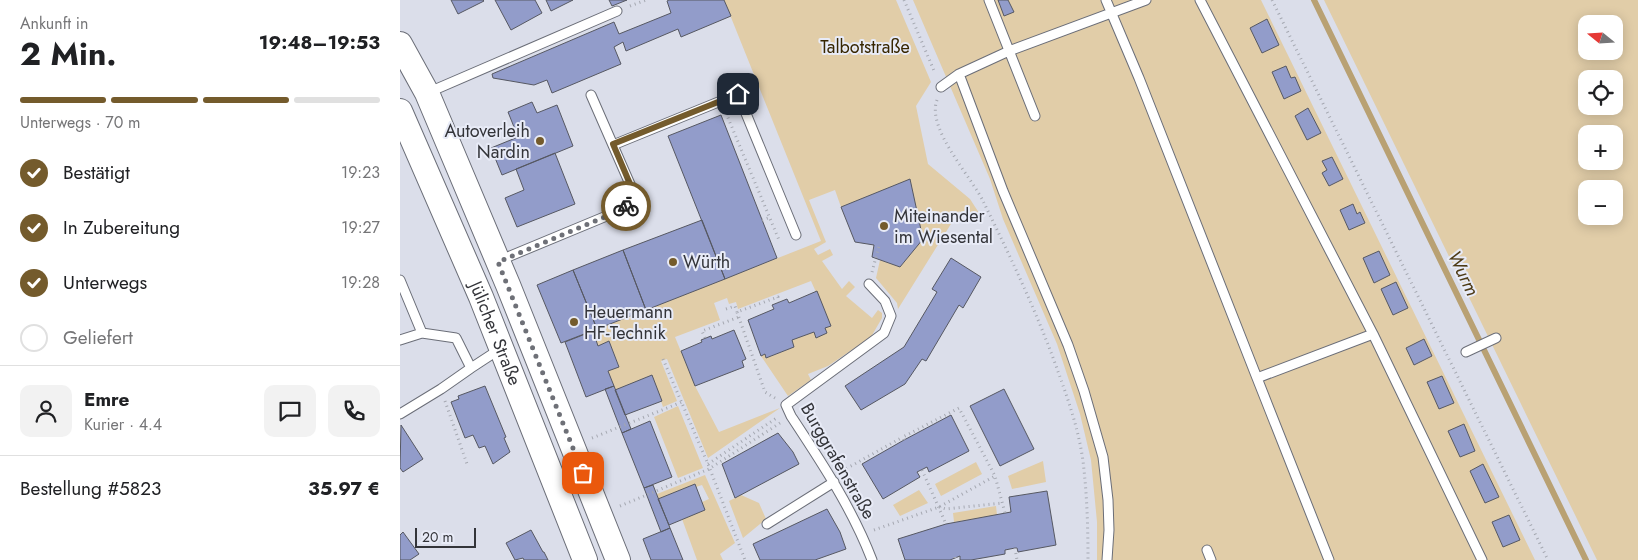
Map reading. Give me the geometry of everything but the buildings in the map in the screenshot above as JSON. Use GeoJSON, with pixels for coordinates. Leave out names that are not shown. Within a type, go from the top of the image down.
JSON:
{"type":"FeatureCollection","features":[{"type":"Feature","properties":{"kind":"main road","name":"Jülicher Straße"},"geometry":{"type":"LineString","coordinates":[[400,44],[427,92],[498,262],[614,551]]}},
{"type":"Feature","properties":{"kind":"main road","name":"Jülicher Straße"},"geometry":{"type":"LineString","coordinates":[[400,111],[481,297],[581,556]]}},
{"type":"Feature","properties":{"kind":"main road"},"geometry":{"type":"LineString","coordinates":[[501,349],[528,337]]}},
{"type":"Feature","properties":{"kind":"main road"},"geometry":{"type":"LineString","coordinates":[[581,556],[614,551]]}},
{"type":"Feature","properties":{"kind":"lane"},"geometry":{"type":"LineString","coordinates":[[988,0],[1035,116]]}},
{"type":"Feature","properties":{"kind":"lane"},"geometry":{"type":"LineString","coordinates":[[1106,0],[1139,78],[1329,560]]}},
{"type":"Feature","properties":{"kind":"lane"},"geometry":{"type":"LineString","coordinates":[[941,87],[959,74],[1009,51],[1146,0]]}},
{"type":"Feature","properties":{"kind":"lane"},"geometry":{"type":"LineString","coordinates":[[1200,0],[1373,334],[1482,560]]}},
{"type":"Feature","properties":{"kind":"lane"},"geometry":{"type":"LineString","coordinates":[[427,92],[617,12]]}},
{"type":"Feature","properties":{"kind":"lane"},"geometry":{"type":"LineString","coordinates":[[959,74],[1002,191],[1068,345],[1084,391],[1103,457],[1108,500],[1107,560]]}},
{"type":"Feature","properties":{"kind":"lane"},"geometry":{"type":"LineString","coordinates":[[613,144],[738,94],[796,235]]}},
{"type":"Feature","properties":{"kind":"lane"},"geometry":{"type":"LineString","coordinates":[[498,262],[621,210],[630,202],[633,191],[591,95]]}},
{"type":"Feature","properties":{"kind":"lane"},"geometry":{"type":"LineString","coordinates":[[400,280],[422,332]]}},
{"type":"Feature","properties":{"kind":"lane","name":"Burggrafenstraße"},"geometry":{"type":"LineString","coordinates":[[869,284],[885,301],[891,316],[884,333],[787,407],[833,480],[862,535],[872,560]]}},
{"type":"Feature","properties":{"kind":"lane"},"geometry":{"type":"LineString","coordinates":[[400,340],[422,332],[456,338],[471,368]]}},
{"type":"Feature","properties":{"kind":"lane"},"geometry":{"type":"LineString","coordinates":[[1257,378],[1373,334]]}},
{"type":"Feature","properties":{"kind":"lane"},"geometry":{"type":"LineString","coordinates":[[1466,352],[1496,338]]}},
{"type":"Feature","properties":{"kind":"lane"},"geometry":{"type":"LineString","coordinates":[[400,414],[501,349]]}},
{"type":"Feature","properties":{"kind":"lane"},"geometry":{"type":"LineString","coordinates":[[767,524],[833,480]]}},
{"type":"Feature","properties":{"kind":"lane"},"geometry":{"type":"LineString","coordinates":[[1207,550],[1211,560]]}},
{"type":"Feature","properties":{"kind":"path"},"geometry":{"type":"LineString","coordinates":[[904,0],[941,87],[933,109],[947,146],[979,191],[1017,271],[1048,341],[1073,414],[1083,461],[1088,517],[1088,560]]}},
{"type":"Feature","properties":{"kind":"path"},"geometry":{"type":"LineString","coordinates":[[1272,0],[1548,560]]}},
{"type":"Feature","properties":{"kind":"path"},"geometry":{"type":"LineString","coordinates":[[721,101],[779,240]]}},
{"type":"Feature","properties":{"kind":"path"},"geometry":{"type":"LineString","coordinates":[[762,220],[770,217]]}},
{"type":"Feature","properties":{"kind":"path"},"geometry":{"type":"LineString","coordinates":[[869,284],[879,246]]}},
{"type":"Feature","properties":{"kind":"path"},"geometry":{"type":"LineString","coordinates":[[737,312],[778,297],[779,302]]}},
{"type":"Feature","properties":{"kind":"path"},"geometry":{"type":"LineString","coordinates":[[708,464],[787,407],[765,392],[735,306],[726,309]]}},
{"type":"Feature","properties":{"kind":"path"},"geometry":{"type":"LineString","coordinates":[[705,338],[702,331],[739,317]]}},
{"type":"Feature","properties":{"kind":"path"},"geometry":{"type":"LineString","coordinates":[[663,359],[708,464],[745,560]]}},
{"type":"Feature","properties":{"kind":"path"},"geometry":{"type":"LineString","coordinates":[[445,401],[467,464]]}},
{"type":"Feature","properties":{"kind":"path"},"geometry":{"type":"LineString","coordinates":[[591,438],[682,402]]}},
{"type":"Feature","properties":{"kind":"path"},"geometry":{"type":"LineString","coordinates":[[833,480],[903,438],[959,408],[995,476],[1005,513]]}},
{"type":"Feature","properties":{"kind":"path"},"geometry":{"type":"LineString","coordinates":[[619,506],[709,469],[771,429]]}},
{"type":"Feature","properties":{"kind":"path"},"geometry":{"type":"LineString","coordinates":[[922,470],[946,524]]}},
{"type":"Feature","properties":{"kind":"path"},"geometry":{"type":"LineString","coordinates":[[862,535],[938,506],[995,476]]}},
{"type":"Feature","properties":{"kind":"path"},"geometry":{"type":"LineString","coordinates":[[938,506],[946,509],[1002,503]]}},
{"type":"Feature","properties":{"kind":"path"},"geometry":{"type":"LineString","coordinates":[[1015,548],[1017,560]]}},
{"type":"Feature","properties":{"kind":"green space","name":"Talbotstraße"},"geometry":{"type":"Polygon","coordinates":[[[724,0],[896,0],[931,82],[916,106],[928,164],[970,199],[981,216],[971,222],[959,211],[898,309],[897,303],[876,278],[880,260],[900,267],[923,239],[883,190],[841,207],[835,190],[809,200],[826,242],[814,249],[818,255],[830,249],[833,255],[822,261],[842,289],[849,281],[855,287],[846,296],[872,318],[878,310],[882,313],[882,318],[871,337],[828,366],[808,374],[811,380],[788,396],[761,356],[765,354],[767,358],[794,347],[792,340],[814,332],[816,337],[827,333],[825,328],[831,326],[811,281],[738,309],[736,302],[729,304],[727,298],[714,303],[720,320],[675,337],[695,386],[719,432],[780,408],[708,458],[667,359],[661,361],[677,401],[663,407],[652,375],[615,390],[608,371],[619,366],[609,341],[598,346],[593,331],[821,241],[724,0]]]}},
{"type":"Feature","properties":{"kind":"green space"},"geometry":{"type":"Polygon","coordinates":[[[913,0],[1261,0],[1535,560],[1097,560],[1097,522],[1091,460],[1080,414],[1057,344],[1003,219],[990,179],[913,0]]]}},
{"type":"Feature","properties":{"kind":"green space"},"geometry":{"type":"Polygon","coordinates":[[[1324,0],[1638,0],[1638,560],[1597,560],[1324,0]]]}},
{"type":"Feature","properties":{"kind":"green space"},"geometry":{"type":"Polygon","coordinates":[[[678,406],[703,468],[678,478],[654,417],[678,406]]]}},
{"type":"Feature","properties":{"kind":"green space"},"geometry":{"type":"Polygon","coordinates":[[[1043,461],[1046,482],[1012,489],[1008,476],[1043,461]]]}},
{"type":"Feature","properties":{"kind":"green space"},"geometry":{"type":"Polygon","coordinates":[[[976,462],[982,474],[941,496],[935,484],[976,462]]]}},
{"type":"Feature","properties":{"kind":"green space"},"geometry":{"type":"Polygon","coordinates":[[[705,475],[735,543],[720,554],[723,560],[697,560],[682,519],[705,510],[702,502],[709,499],[702,485],[696,487],[695,484],[658,499],[657,494],[705,475]]]}},
{"type":"Feature","properties":{"kind":"green space"},"geometry":{"type":"Polygon","coordinates":[[[919,490],[928,503],[900,516],[893,505],[919,490]]]}},
{"type":"Feature","properties":{"kind":"green space"},"geometry":{"type":"Polygon","coordinates":[[[741,495],[759,503],[766,519],[743,538],[729,501],[741,495]]]}},
{"type":"Feature","properties":{"kind":"green space"},"geometry":{"type":"Polygon","coordinates":[[[996,506],[997,515],[954,522],[953,513],[996,506]]]}},
{"type":"Feature","properties":{"kind":"waterway","name":"Wurm"},"geometry":{"type":"LineString","coordinates":[[1314,0],[1586,560]]}},
{"type":"Feature","properties":{"kind":"way so far"},"geometry":{"type":"LineString","coordinates":[[583,473],[498,262],[621,210],[626,206]]}},
{"type":"Feature","properties":{"kind":"place","name":"Autoverleih Nardin"},"geometry":{"type":"Point","coordinates":[540,141]}},
{"type":"Feature","properties":{"kind":"place","name":"Miteinander im Wiesental"},"geometry":{"type":"Point","coordinates":[884,226]}},
{"type":"Feature","properties":{"kind":"place","name":"Würth"},"geometry":{"type":"Point","coordinates":[673,262]}},
{"type":"Feature","properties":{"kind":"place","name":"Heuermann HF-Technik"},"geometry":{"type":"Point","coordinates":[574,322]}},
{"type":"Feature","properties":{"kind":"route"},"geometry":{"type":"LineString","coordinates":[[626,206],[630,202],[633,191],[613,144],[738,94]]}}]}
